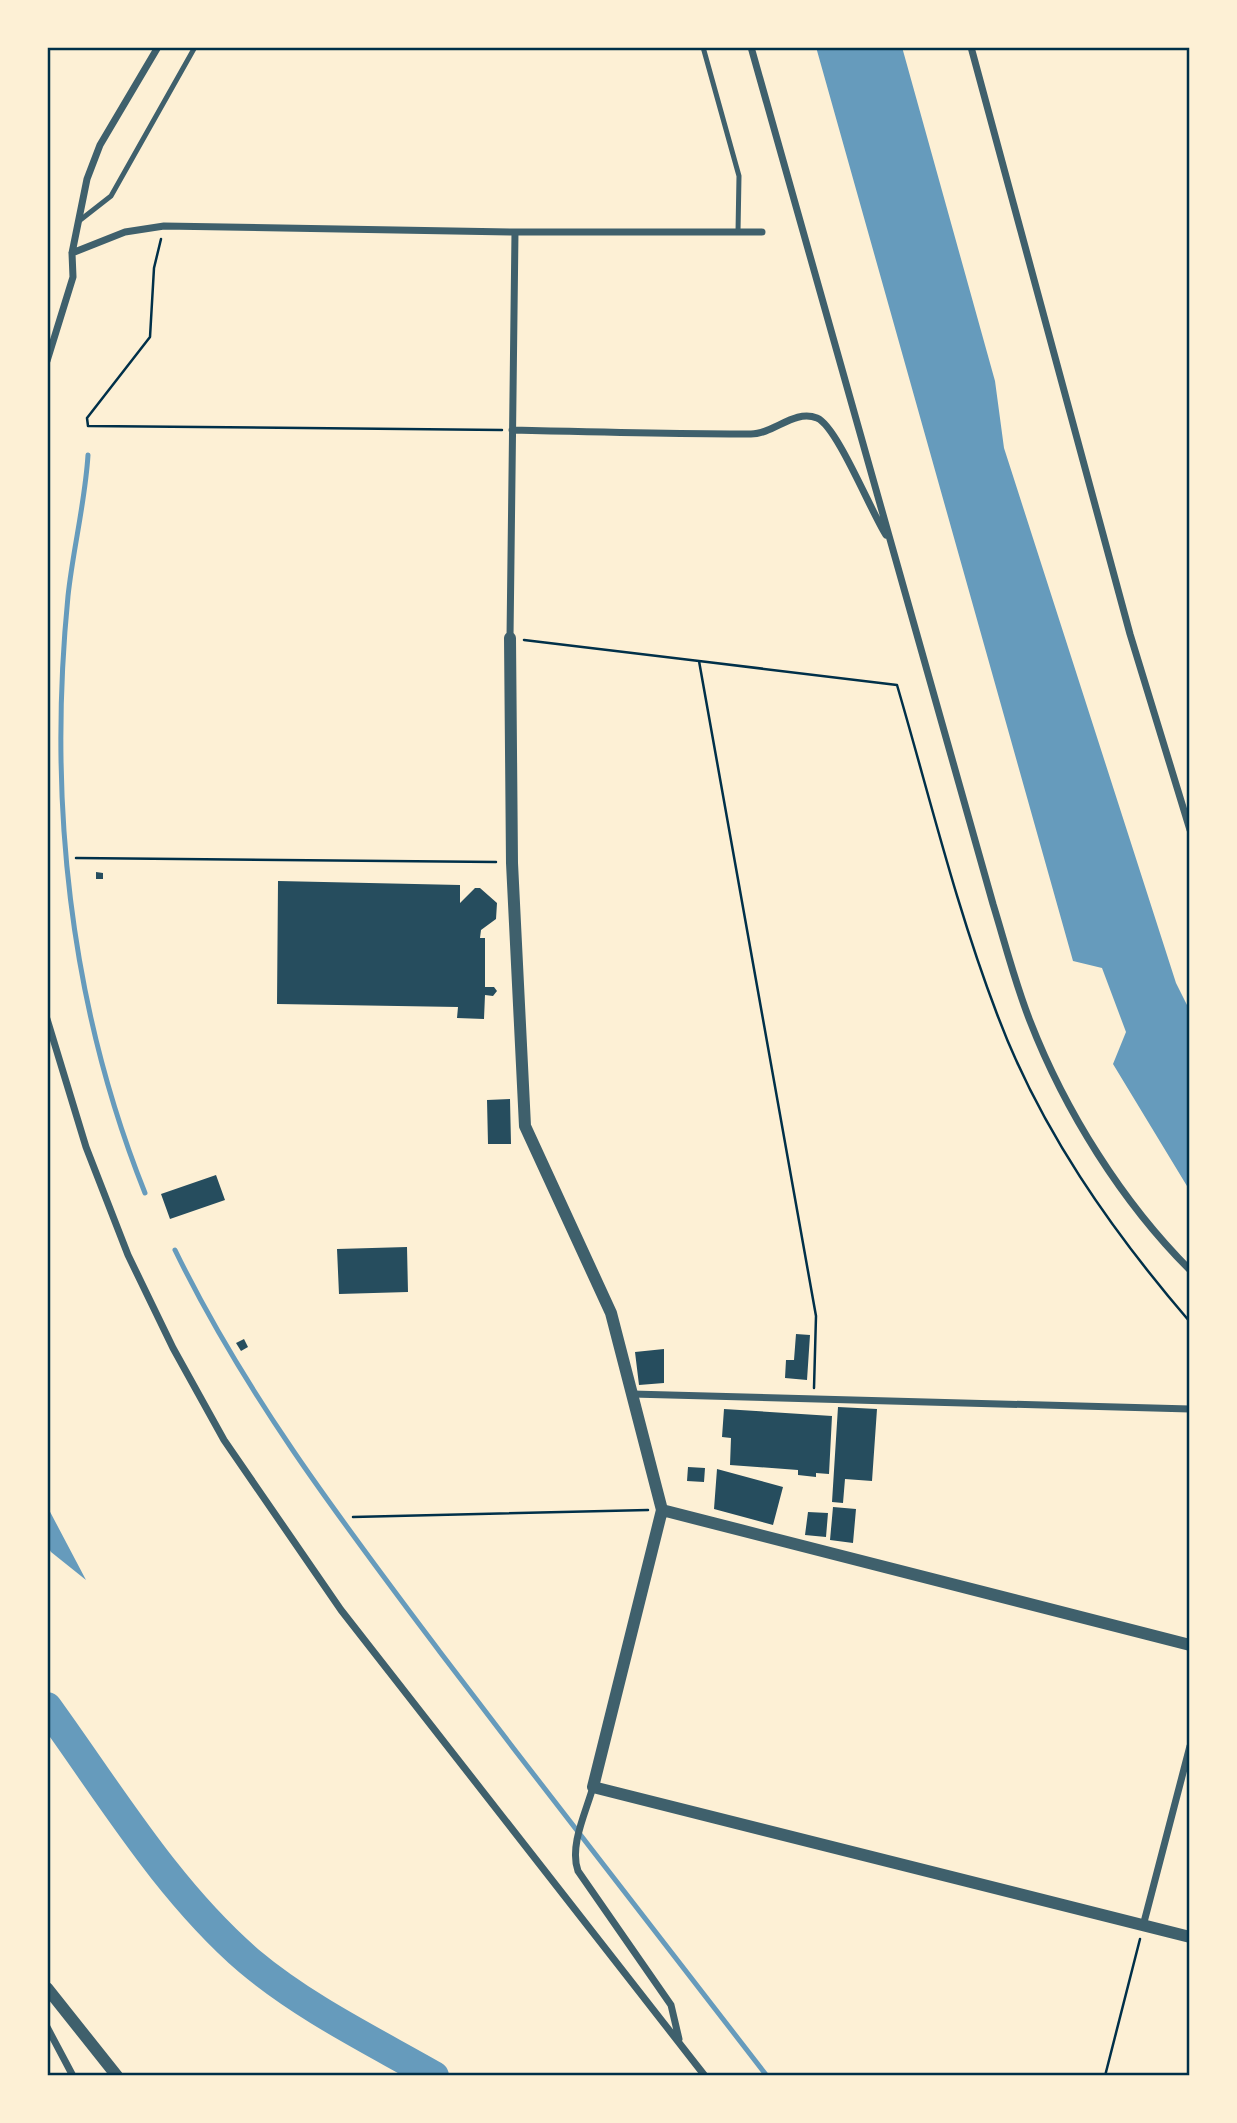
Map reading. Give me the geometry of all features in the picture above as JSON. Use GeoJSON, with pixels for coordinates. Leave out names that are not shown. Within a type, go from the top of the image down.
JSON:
{"type":"FeatureCollection","features":[{"type":"Feature","properties":{"kind":"street"},"geometry":{"type":"LineString","coordinates":[[47,361],[73,277],[72,253],[87,179],[100,145],[158,47]]}},
{"type":"Feature","properties":{"kind":"street"},"geometry":{"type":"LineString","coordinates":[[751,47],[993,904],[1030,1021],[1075,1115],[1122,1188],[1190,1270]]}},
{"type":"Feature","properties":{"kind":"street"},"geometry":{"type":"LineString","coordinates":[[971,47],[1130,635],[1190,830]]}},
{"type":"Feature","properties":{"kind":"street"},"geometry":{"type":"LineString","coordinates":[[72,253],[125,232],[164,226],[515,232],[762,232]]}},
{"type":"Feature","properties":{"kind":"street"},"geometry":{"type":"LineString","coordinates":[[515,232],[510,638],[512,863],[525,1126],[611,1313],[662,1510],[574,1860],[578,1871],[671,2005],[680,2043]]}},
{"type":"Feature","properties":{"kind":"street"},"geometry":{"type":"LineString","coordinates":[[512,430],[756,434],[796,417],[817,418],[832,430],[872,514],[891,542]]}},
{"type":"Feature","properties":{"kind":"street"},"geometry":{"type":"LineString","coordinates":[[47,1019],[86,1147],[128,1255],[173,1348],[224,1440],[341,1609],[650,2009],[705,2076]]}},
{"type":"Feature","properties":{"kind":"street"},"geometry":{"type":"LineString","coordinates":[[632,1394],[813,1396],[1190,1409]]}},
{"type":"Feature","properties":{"kind":"street"},"geometry":{"type":"LineString","coordinates":[[662,1510],[1190,1644]]}},
{"type":"Feature","properties":{"kind":"street"},"geometry":{"type":"LineString","coordinates":[[1143,1926],[1190,1746]]}},
{"type":"Feature","properties":{"kind":"street"},"geometry":{"type":"LineString","coordinates":[[593,1787],[1190,1937]]}},
{"type":"Feature","properties":{"kind":"street"},"geometry":{"type":"LineString","coordinates":[[49,1994],[117,2076]]}},
{"type":"Feature","properties":{"kind":"street"},"geometry":{"type":"LineString","coordinates":[[47,2027],[73,2076]]}},
{"type":"Feature","properties":{"kind":"lane"},"geometry":{"type":"LineString","coordinates":[[79,221],[111,196],[195,47]]}},
{"type":"Feature","properties":{"kind":"lane"},"geometry":{"type":"LineString","coordinates":[[703,47],[739,176],[738,232]]}},
{"type":"Feature","properties":{"kind":"path"},"geometry":{"type":"LineString","coordinates":[[164,226],[154,268],[150,337],[87,418],[88,425],[512,430]]}},
{"type":"Feature","properties":{"kind":"path"},"geometry":{"type":"LineString","coordinates":[[510,638],[897,685],[993,1003],[1029,1086],[1085,1186],[1140,1265],[1190,1322]]}},
{"type":"Feature","properties":{"kind":"path"},"geometry":{"type":"LineString","coordinates":[[699,661],[816,1316],[813,1396]]}},
{"type":"Feature","properties":{"kind":"path"},"geometry":{"type":"LineString","coordinates":[[76,858],[512,863]]}},
{"type":"Feature","properties":{"kind":"path"},"geometry":{"type":"LineString","coordinates":[[353,1517],[662,1510]]}},
{"type":"Feature","properties":{"kind":"path"},"geometry":{"type":"LineString","coordinates":[[1105,2076],[1143,1926]]}},
{"type":"Feature","properties":{"kind":"water"},"geometry":{"type":"Polygon","coordinates":[[[816,47],[902,47],[995,381],[1004,448],[1176,983],[1190,1011],[1190,1191],[1113,1064],[1126,1032],[1102,968],[1073,961],[816,47]]]}},
{"type":"Feature","properties":{"kind":"water"},"geometry":{"type":"Polygon","coordinates":[[[47,1506],[86,1580],[51,1552],[47,1545],[47,1506]]]}},
{"type":"Feature","properties":{"kind":"building"},"geometry":{"type":"Polygon","coordinates":[[[96,872],[103,873],[103,879],[96,879],[96,872]]]}},
{"type":"Feature","properties":{"kind":"building"},"geometry":{"type":"Polygon","coordinates":[[[278,881],[460,885],[460,903],[475,888],[480,888],[497,903],[496,919],[481,930],[480,938],[485,938],[485,987],[494,987],[497,991],[493,996],[485,995],[484,1019],[457,1018],[458,1007],[277,1004],[278,881]]]}},
{"type":"Feature","properties":{"kind":"building"},"geometry":{"type":"Polygon","coordinates":[[[510,1099],[511,1144],[488,1144],[487,1100],[510,1099]]]}},
{"type":"Feature","properties":{"kind":"building"},"geometry":{"type":"Polygon","coordinates":[[[216,1175],[225,1200],[170,1219],[161,1194],[216,1175]]]}},
{"type":"Feature","properties":{"kind":"building"},"geometry":{"type":"Polygon","coordinates":[[[407,1247],[408,1292],[339,1294],[337,1249],[407,1247]]]}},
{"type":"Feature","properties":{"kind":"building"},"geometry":{"type":"Polygon","coordinates":[[[796,1334],[810,1335],[807,1380],[785,1378],[786,1360],[794,1360],[796,1334]]]}},
{"type":"Feature","properties":{"kind":"building"},"geometry":{"type":"Polygon","coordinates":[[[244,1339],[248,1347],[241,1351],[236,1343],[244,1339]]]}},
{"type":"Feature","properties":{"kind":"building"},"geometry":{"type":"Polygon","coordinates":[[[664,1349],[664,1383],[639,1385],[635,1352],[664,1349]]]}},
{"type":"Feature","properties":{"kind":"building"},"geometry":{"type":"Polygon","coordinates":[[[838,1407],[877,1409],[872,1481],[845,1479],[843,1503],[832,1502],[838,1407]]]}},
{"type":"Feature","properties":{"kind":"building"},"geometry":{"type":"Polygon","coordinates":[[[724,1409],[832,1416],[829,1474],[816,1473],[816,1477],[798,1475],[798,1470],[730,1465],[731,1438],[722,1437],[724,1409]]]}},
{"type":"Feature","properties":{"kind":"building"},"geometry":{"type":"Polygon","coordinates":[[[688,1467],[705,1468],[704,1482],[687,1481],[688,1467]]]}},
{"type":"Feature","properties":{"kind":"building"},"geometry":{"type":"Polygon","coordinates":[[[717,1469],[783,1487],[773,1525],[714,1509],[717,1469]]]}},
{"type":"Feature","properties":{"kind":"building"},"geometry":{"type":"Polygon","coordinates":[[[833,1507],[856,1509],[853,1543],[830,1540],[833,1507]]]}},
{"type":"Feature","properties":{"kind":"building"},"geometry":{"type":"Polygon","coordinates":[[[808,1512],[828,1513],[826,1537],[805,1535],[808,1512]]]}},
{"type":"Feature","properties":{"kind":"waterway"},"geometry":{"type":"LineString","coordinates":[[88,455],[68,596],[62,672],[64,824],[82,974],[98,1048],[119,1121],[145,1193]]}},
{"type":"Feature","properties":{"kind":"waterway"},"geometry":{"type":"LineString","coordinates":[[175,1250],[203,1304],[264,1407],[332,1507],[767,2076]]}},
{"type":"Feature","properties":{"kind":"waterway"},"geometry":{"type":"LineString","coordinates":[[47,1707],[141,1840],[219,1933],[249,1961],[293,1994],[434,2076]]}}]}
